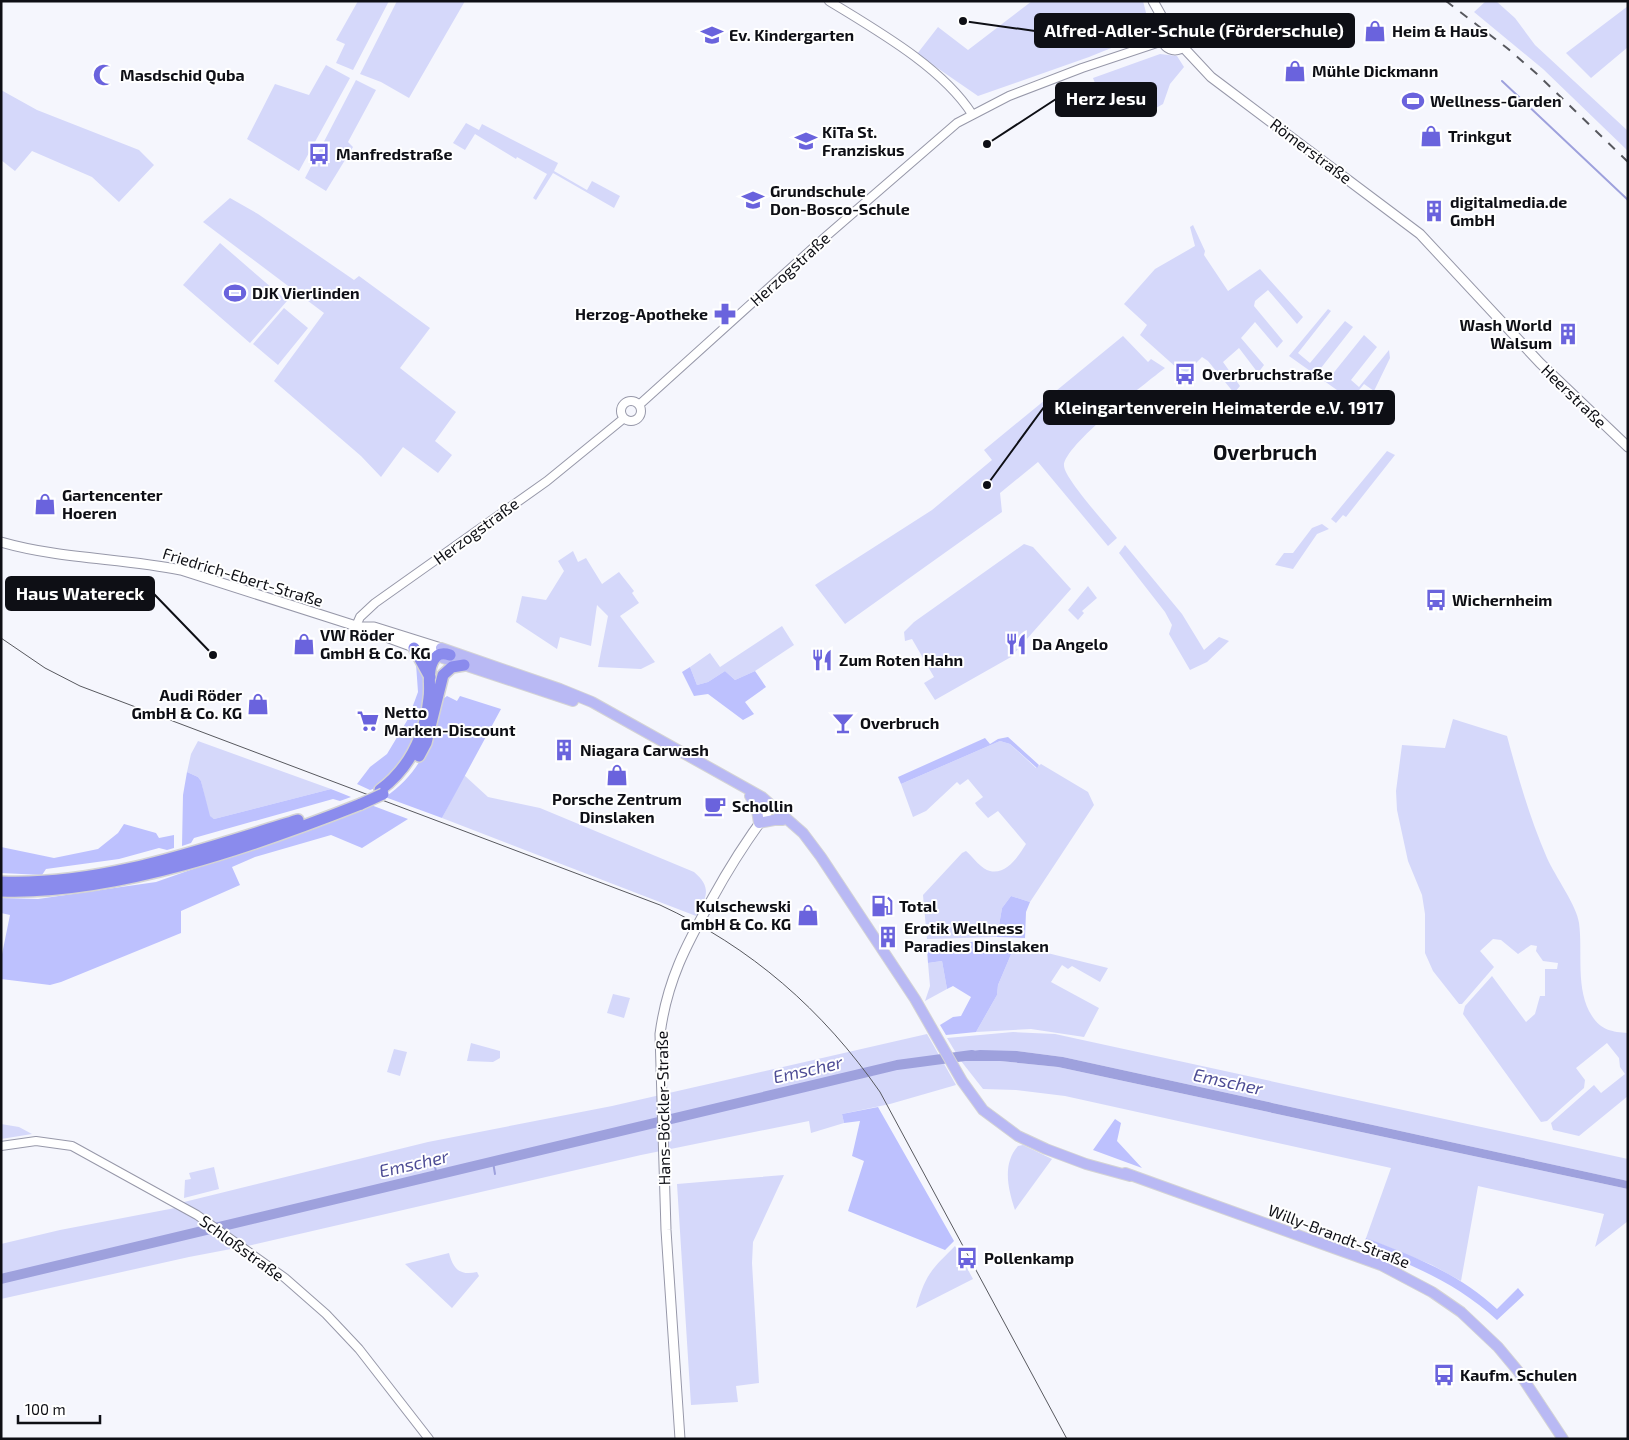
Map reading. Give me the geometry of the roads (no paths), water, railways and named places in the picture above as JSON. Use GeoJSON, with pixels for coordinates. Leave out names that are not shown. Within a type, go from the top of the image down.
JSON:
{"type":"FeatureCollection","features":[{"type":"Feature","properties":{"kind":"highway"},"geometry":{"type":"LineString","coordinates":[[414,648],[430,678]]}},
{"type":"Feature","properties":{"kind":"highway"},"geometry":{"type":"LineString","coordinates":[[382,792],[406,766],[418,745],[427,710],[430,667],[443,654]]}},
{"type":"Feature","properties":{"kind":"highway"},"geometry":{"type":"LineString","coordinates":[[416,762],[424,740],[443,654]]}},
{"type":"Feature","properties":{"kind":"highway"},"geometry":{"type":"LineString","coordinates":[[1,891],[70,888],[110,882],[360,802],[382,792],[402,779],[416,762],[426,743],[443,676],[452,667],[464,665]]}},
{"type":"Feature","properties":{"kind":"highway"},"geometry":{"type":"LineString","coordinates":[[1,882],[34,882],[97,875],[170,863]]}},
{"type":"Feature","properties":{"kind":"main road"},"geometry":{"type":"LineString","coordinates":[[1153,1],[1167,26]]}},
{"type":"Feature","properties":{"kind":"main road"},"geometry":{"type":"LineString","coordinates":[[1180,24],[1187,30],[1188,37],[1183,47],[1171,49],[1163,41],[1163,33],[1167,26],[1180,24]]}},
{"type":"Feature","properties":{"kind":"main road","name":"Römerstraße"},"geometry":{"type":"LineString","coordinates":[[1183,47],[1212,77],[1381,203],[1420,234],[1441,254]]}},
{"type":"Feature","properties":{"kind":"main road","name":"Heerstraße"},"geometry":{"type":"LineString","coordinates":[[1441,254],[1540,363],[1628,447]]}},
{"type":"Feature","properties":{"kind":"main road","name":"Friedrich-Ebert-Straße"},"geometry":{"type":"LineString","coordinates":[[1,542],[45,552],[153,564],[181,570],[356,626],[414,648],[443,654],[464,665],[571,700],[611,718]]}},
{"type":"Feature","properties":{"kind":"main road","name":"Friedrich-Ebert-Straße"},"geometry":{"type":"LineString","coordinates":[[356,626],[374,627],[443,654],[544,686],[555,687],[623,717]]}},
{"type":"Feature","properties":{"kind":"main road","name":"Willy-Brandt-Straße"},"geometry":{"type":"LineString","coordinates":[[623,717],[732,779],[803,833],[915,999],[970,1095],[984,1110],[1018,1136],[1067,1158],[1130,1176],[1380,1265],[1432,1292],[1461,1312],[1498,1347],[1522,1377],[1563,1439]]}},
{"type":"Feature","properties":{"kind":"main road","name":"Willy-Brandt-Straße"},"geometry":{"type":"LineString","coordinates":[[611,718],[771,807],[842,890]]}},
{"type":"Feature","properties":{"kind":"main road"},"geometry":{"type":"LineString","coordinates":[[750,796],[756,804],[759,823],[776,819],[783,820]]}},
{"type":"Feature","properties":{"kind":"main road","name":"Hans-Böckler-Straße"},"geometry":{"type":"LineString","coordinates":[[680,1439],[666,1230],[660,1034],[665,1000],[671,981],[695,929],[735,858],[771,807]]}},
{"type":"Feature","properties":{"kind":"street"},"geometry":{"type":"LineString","coordinates":[[829,1],[862,21],[923,65],[961,98],[972,114]]}},
{"type":"Feature","properties":{"kind":"street","name":"Herzogstraße"},"geometry":{"type":"LineString","coordinates":[[639,405],[937,138],[972,114],[1009,96],[1075,70],[1163,41]]}},
{"type":"Feature","properties":{"kind":"street"},"geometry":{"type":"LineString","coordinates":[[630,401],[639,405],[642,412],[639,419],[629,422],[623,418],[621,409],[624,404],[630,401]]}},
{"type":"Feature","properties":{"kind":"street","name":"Herzogstraße"},"geometry":{"type":"LineString","coordinates":[[356,626],[360,617],[375,603],[546,482],[623,418]]}},
{"type":"Feature","properties":{"kind":"street","name":"Schloßstraße"},"geometry":{"type":"LineString","coordinates":[[1,1146],[36,1141],[72,1146],[197,1215],[310,1298],[344,1331],[429,1439]]}},
{"type":"Feature","properties":{"kind":"waterway"},"geometry":{"type":"LineString","coordinates":[[1502,81],[1628,200]]}},
{"type":"Feature","properties":{"kind":"waterway","name":"Emscher"},"geometry":{"type":"LineString","coordinates":[[1,1279],[897,1065],[972,1055]]}},
{"type":"Feature","properties":{"kind":"waterway"},"geometry":{"type":"LineString","coordinates":[[493,1162],[495,1174]]}},
{"type":"Feature","properties":{"kind":"waterway"},"geometry":{"type":"LineString","coordinates":[[434,1163],[437,1175]]}},
{"type":"Feature","properties":{"kind":"tram line"},"geometry":{"type":"LineString","coordinates":[[1,638],[45,668],[80,686],[660,905],[725,940],[755,961],[809,1008],[834,1034],[880,1092],[1067,1439]]}},
{"type":"Feature","properties":{"kind":"railway"},"geometry":{"type":"LineString","coordinates":[[1446,1],[1507,48],[1537,74],[1628,162]]}},
{"type":"Feature","properties":{"kind":"place","name":"Alfred-Adler-Schule (Förderschule)"},"geometry":{"type":"Point","coordinates":[963,21]}},
{"type":"Feature","properties":{"kind":"place","name":"Heim & Haus"},"geometry":{"type":"Point","coordinates":[1375,31]}},
{"type":"Feature","properties":{"kind":"place","name":"Ev. Kindergarten"},"geometry":{"type":"Point","coordinates":[712,35]}},
{"type":"Feature","properties":{"kind":"place","name":"Mühle Dickmann"},"geometry":{"type":"Point","coordinates":[1295,71]}},
{"type":"Feature","properties":{"kind":"place","name":"Masdschid Quba"},"geometry":{"type":"Point","coordinates":[104,75]}},
{"type":"Feature","properties":{"kind":"place","name":"Wellness-Garden"},"geometry":{"type":"Point","coordinates":[1413,101]}},
{"type":"Feature","properties":{"kind":"place","name":"Trinkgut"},"geometry":{"type":"Point","coordinates":[1431,136]}},
{"type":"Feature","properties":{"kind":"place","name":"KiTa St. Franziskus"},"geometry":{"type":"Point","coordinates":[806,141]}},
{"type":"Feature","properties":{"kind":"place","name":"Herz Jesu"},"geometry":{"type":"Point","coordinates":[987,144]}},
{"type":"Feature","properties":{"kind":"place","name":"Manfredstraße"},"geometry":{"type":"Point","coordinates":[319,154]}},
{"type":"Feature","properties":{"kind":"place","name":"Grundschule Don-Bosco-Schule"},"geometry":{"type":"Point","coordinates":[753,200]}},
{"type":"Feature","properties":{"kind":"place","name":"digitalmedia.de GmbH"},"geometry":{"type":"Point","coordinates":[1434,211]}},
{"type":"Feature","properties":{"kind":"place","name":"DJK Vierlinden"},"geometry":{"type":"Point","coordinates":[235,293]}},
{"type":"Feature","properties":{"kind":"place","name":"Herzog-Apotheke"},"geometry":{"type":"Point","coordinates":[725,314]}},
{"type":"Feature","properties":{"kind":"place","name":"Wash World Walsum"},"geometry":{"type":"Point","coordinates":[1568,334]}},
{"type":"Feature","properties":{"kind":"place","name":"Overbruchstraße"},"geometry":{"type":"Point","coordinates":[1185,374]}},
{"type":"Feature","properties":{"kind":"place","name":"Kleingartenverein Heimaterde e.V. 1917"},"geometry":{"type":"Point","coordinates":[987,485]}},
{"type":"Feature","properties":{"kind":"place","name":"Gartencenter Hoeren"},"geometry":{"type":"Point","coordinates":[45,504]}},
{"type":"Feature","properties":{"kind":"place","name":"Wichernheim"},"geometry":{"type":"Point","coordinates":[1436,600]}},
{"type":"Feature","properties":{"kind":"place","name":"VW Röder GmbH & Co. KG"},"geometry":{"type":"Point","coordinates":[304,644]}},
{"type":"Feature","properties":{"kind":"place","name":"Da Angelo"},"geometry":{"type":"Point","coordinates":[1016,644]}},
{"type":"Feature","properties":{"kind":"place","name":"Haus Watereck"},"geometry":{"type":"Point","coordinates":[213,655]}},
{"type":"Feature","properties":{"kind":"place","name":"Zum Roten Hahn"},"geometry":{"type":"Point","coordinates":[822,660]}},
{"type":"Feature","properties":{"kind":"place","name":"Audi Röder GmbH & Co. KG"},"geometry":{"type":"Point","coordinates":[258,704]}},
{"type":"Feature","properties":{"kind":"place","name":"Netto Marken-Discount"},"geometry":{"type":"Point","coordinates":[368,721]}},
{"type":"Feature","properties":{"kind":"place","name":"Overbruch"},"geometry":{"type":"Point","coordinates":[843,723]}},
{"type":"Feature","properties":{"kind":"place","name":"Niagara Carwash"},"geometry":{"type":"Point","coordinates":[564,750]}},
{"type":"Feature","properties":{"kind":"place","name":"Porsche Zentrum Dinslaken"},"geometry":{"type":"Point","coordinates":[617,775]}},
{"type":"Feature","properties":{"kind":"place","name":"Schollin"},"geometry":{"type":"Point","coordinates":[715,806]}},
{"type":"Feature","properties":{"kind":"place","name":"Total"},"geometry":{"type":"Point","coordinates":[882,906]}},
{"type":"Feature","properties":{"kind":"place","name":"Kulschewski GmbH & Co. KG"},"geometry":{"type":"Point","coordinates":[808,915]}},
{"type":"Feature","properties":{"kind":"place","name":"Erotik Wellness Paradies Dinslaken"},"geometry":{"type":"Point","coordinates":[888,937]}},
{"type":"Feature","properties":{"kind":"place","name":"Pollenkamp"},"geometry":{"type":"Point","coordinates":[967,1258]}},
{"type":"Feature","properties":{"kind":"place","name":"Kaufm. Schulen"},"geometry":{"type":"Point","coordinates":[1444,1375]}},
{"type":"Feature","properties":{"kind":"district","name":"Overbruch"},"geometry":{"type":"Point","coordinates":[1265,453]}}]}
